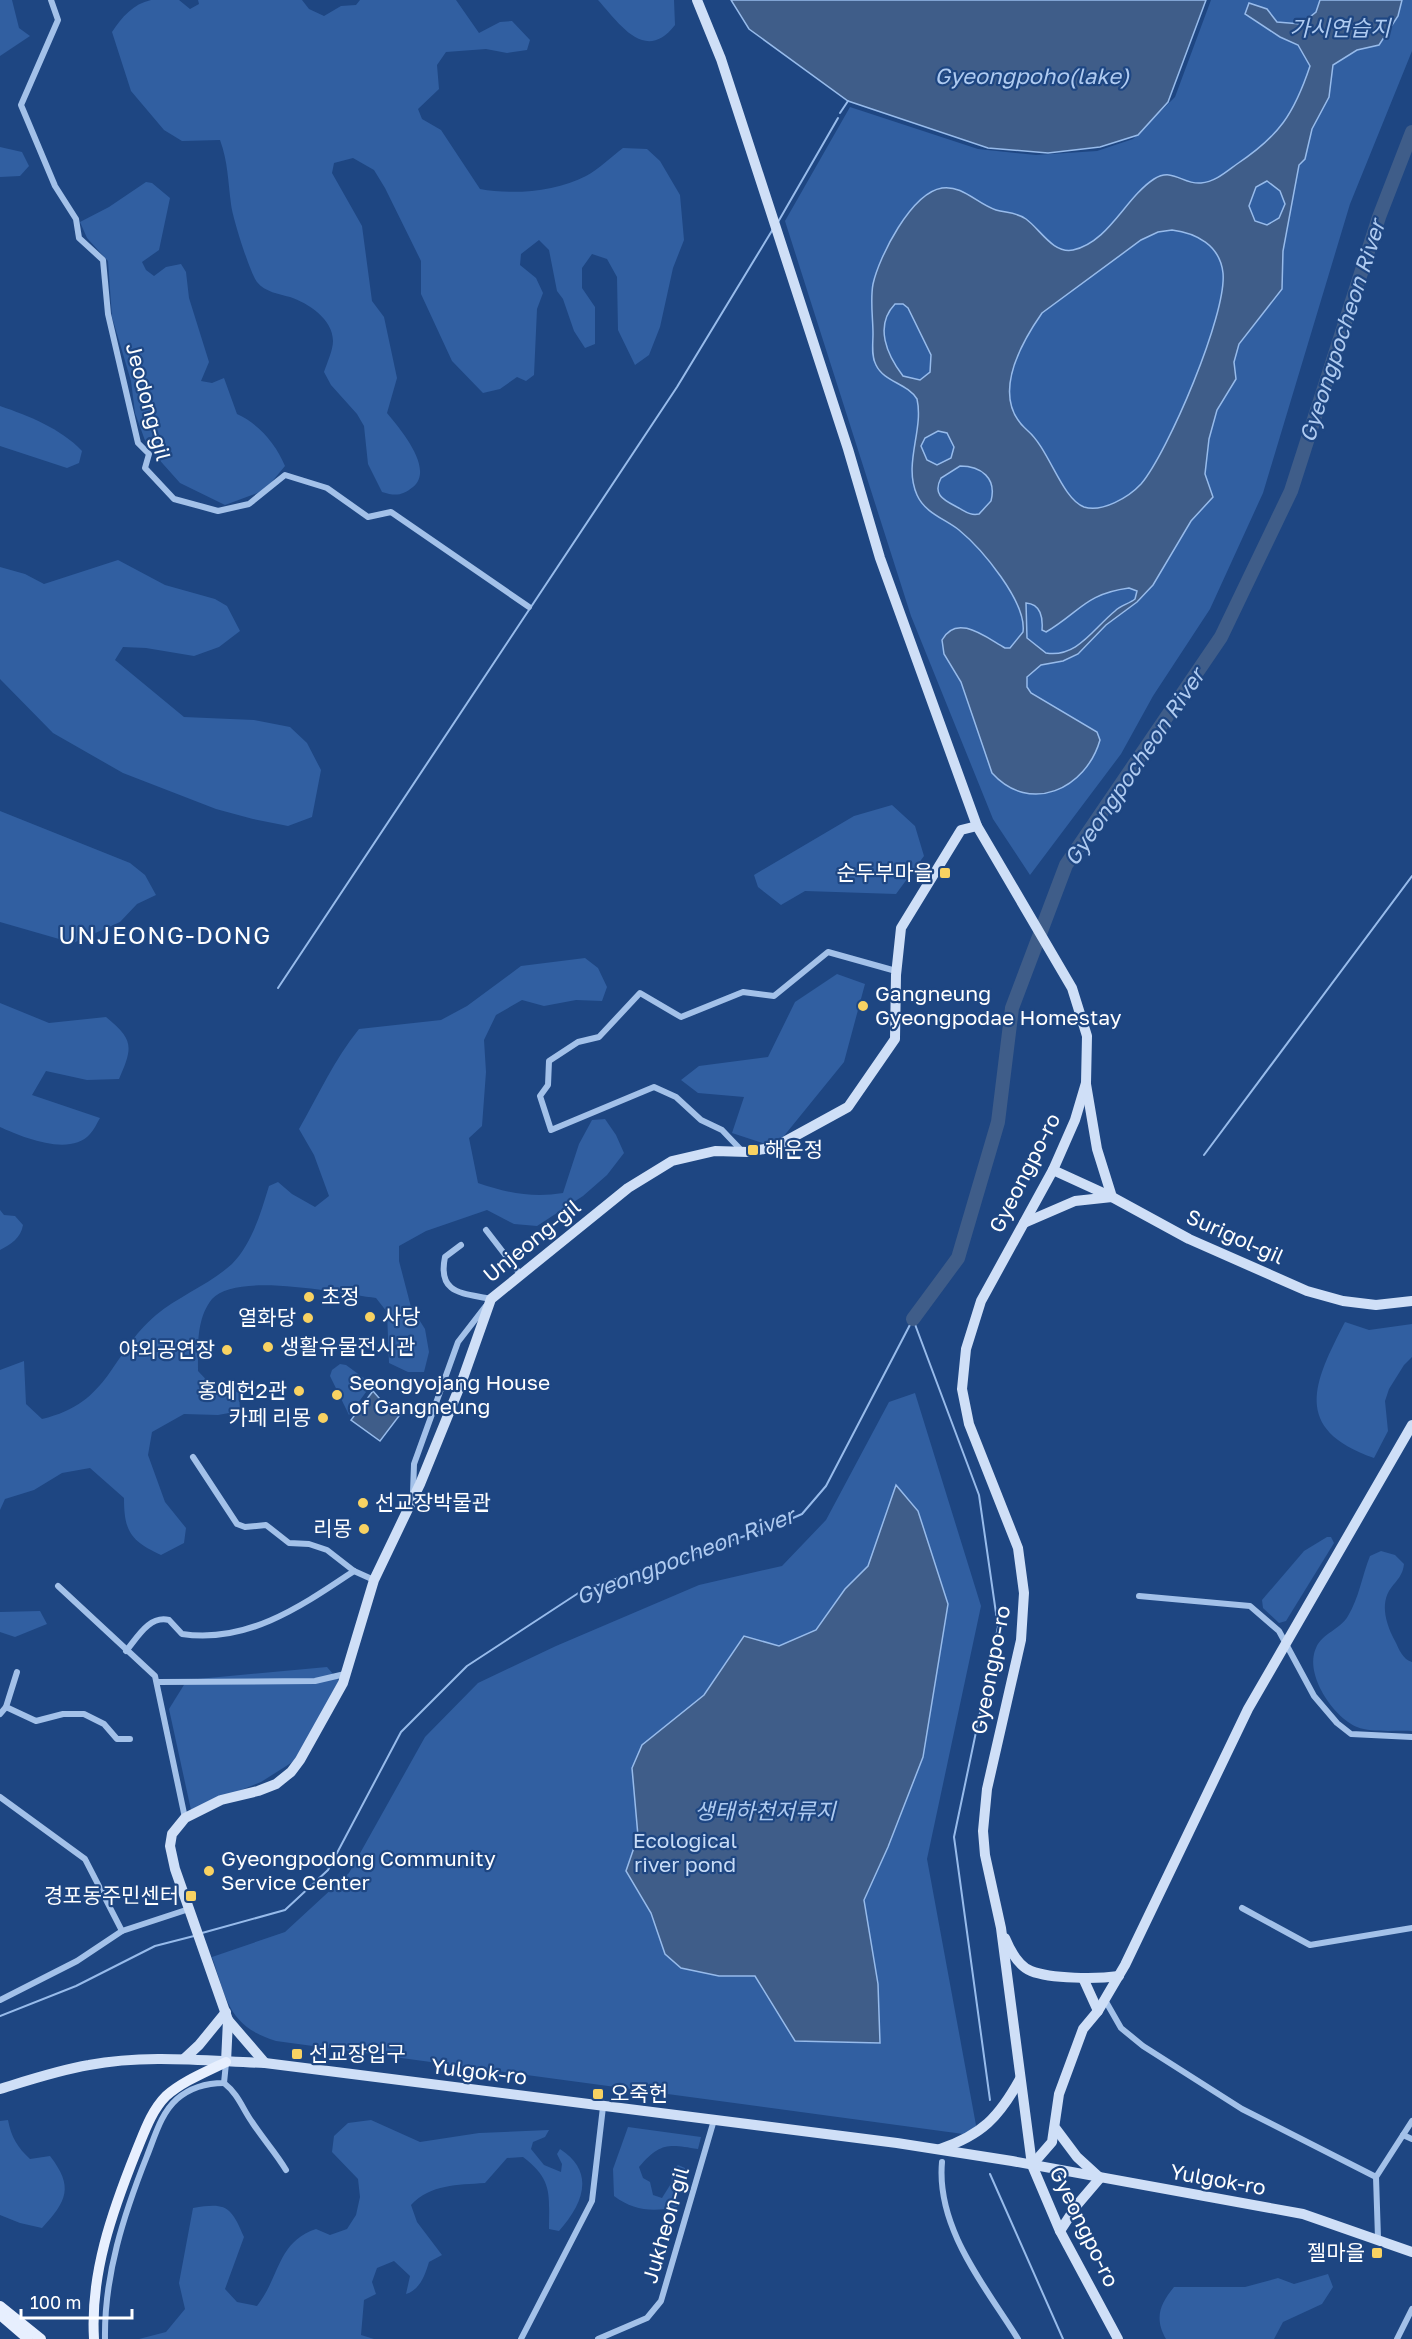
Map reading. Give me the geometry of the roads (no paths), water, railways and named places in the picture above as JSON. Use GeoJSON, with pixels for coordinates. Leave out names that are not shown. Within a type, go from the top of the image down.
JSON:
{"type":"FeatureCollection","features":[{"type":"Feature","properties":{"kind":"main road"},"geometry":{"type":"LineString","coordinates":[[94,2339],[96,2287],[111,2214],[150,2117],[165,2097],[183,2083],[226,2062]]}},
{"type":"Feature","properties":{"kind":"main road"},"geometry":{"type":"LineString","coordinates":[[0,2306],[41,2339]]}},
{"type":"Feature","properties":{"kind":"main road"},"geometry":{"type":"LineString","coordinates":[[0,2315],[28,2339]]}},
{"type":"Feature","properties":{"kind":"street","name":"Jeodong-gil"},"geometry":{"type":"LineString","coordinates":[[51,0],[58,20],[21,105],[55,186],[76,219],[79,238],[103,260],[108,314],[138,443],[149,454],[145,468],[174,499],[218,511],[249,504],[285,475],[327,488],[368,517],[391,512],[529,607]]}},
{"type":"Feature","properties":{"kind":"street","name":"Gyeongpo-ro"},"geometry":{"type":"LineString","coordinates":[[697,0],[721,59],[880,558],[977,826],[1072,988],[1087,1036],[1086,1083],[1067,1139],[1053,1170],[981,1301],[966,1349],[962,1378],[969,1424],[1018,1548],[1024,1593],[1021,1640],[984,1811],[985,1855],[1001,1928],[1032,2165],[1060,2231],[1118,2339]]}},
{"type":"Feature","properties":{"kind":"street","name":"Unjeong-gil"},"geometry":{"type":"LineString","coordinates":[[184,1818],[221,1800],[276,1784],[291,1772],[332,1703],[345,1674],[374,1580],[462,1381],[491,1299],[628,1188],[672,1161],[715,1151],[743,1152],[775,1147],[848,1107],[895,1039],[896,971],[901,928],[962,830],[977,826]]}},
{"type":"Feature","properties":{"kind":"street"},"geometry":{"type":"LineString","coordinates":[[743,1152],[722,1131],[701,1120],[676,1097],[654,1087],[551,1130],[540,1096],[548,1085],[549,1061],[578,1042],[599,1037],[640,993],[681,1017],[743,992],[774,996],[828,952],[896,971]]}},
{"type":"Feature","properties":{"kind":"street"},"geometry":{"type":"LineString","coordinates":[[1022,1224],[1075,1201],[1112,1197],[1097,1149],[1086,1083]]}},
{"type":"Feature","properties":{"kind":"street","name":"Surigol-gil"},"geometry":{"type":"LineString","coordinates":[[1053,1170],[1112,1197],[1189,1239],[1307,1291],[1343,1301],[1376,1305],[1412,1301]]}},
{"type":"Feature","properties":{"kind":"street"},"geometry":{"type":"LineString","coordinates":[[486,1230],[520,1274]]}},
{"type":"Feature","properties":{"kind":"street"},"geometry":{"type":"LineString","coordinates":[[412,1497],[414,1464],[458,1342],[491,1299],[455,1291],[445,1282],[442,1268],[445,1257],[460,1245]]}},
{"type":"Feature","properties":{"kind":"street"},"geometry":{"type":"LineString","coordinates":[[1032,2165],[1052,2142],[1056,2129],[1059,2094],[1067,2065],[1083,2029],[1098,2011],[1119,1976],[1248,1709],[1285,1640],[1412,1425]]}},
{"type":"Feature","properties":{"kind":"street"},"geometry":{"type":"LineString","coordinates":[[193,1457],[237,1524],[244,1527],[266,1526],[289,1543],[309,1544],[327,1550],[354,1571],[374,1580]]}},
{"type":"Feature","properties":{"kind":"street"},"geometry":{"type":"LineString","coordinates":[[126,1652],[147,1627],[159,1620],[169,1620],[182,1634],[204,1636],[231,1634],[280,1618],[354,1571]]}},
{"type":"Feature","properties":{"kind":"street"},"geometry":{"type":"LineString","coordinates":[[58,1586],[126,1652],[155,1676],[158,1682],[184,1818],[172,1834],[170,1846],[227,2016],[265,2063]]}},
{"type":"Feature","properties":{"kind":"street"},"geometry":{"type":"LineString","coordinates":[[1139,1596],[1250,1606],[1269,1620],[1285,1640],[1314,1696],[1331,1717],[1351,1734],[1412,1737]]}},
{"type":"Feature","properties":{"kind":"street"},"geometry":{"type":"LineString","coordinates":[[0,1714],[6,1707],[17,1672]]}},
{"type":"Feature","properties":{"kind":"street"},"geometry":{"type":"LineString","coordinates":[[158,1682],[315,1681],[345,1674]]}},
{"type":"Feature","properties":{"kind":"street"},"geometry":{"type":"LineString","coordinates":[[6,1707],[36,1721],[63,1714],[84,1714],[104,1724],[117,1739],[130,1739]]}},
{"type":"Feature","properties":{"kind":"street"},"geometry":{"type":"LineString","coordinates":[[0,1797],[85,1859],[122,1931]]}},
{"type":"Feature","properties":{"kind":"street"},"geometry":{"type":"LineString","coordinates":[[1242,1908],[1310,1945],[1412,1928]]}},
{"type":"Feature","properties":{"kind":"street"},"geometry":{"type":"LineString","coordinates":[[0,2000],[77,1961],[122,1931],[190,1911]]}},
{"type":"Feature","properties":{"kind":"street"},"geometry":{"type":"LineString","coordinates":[[1001,1928],[1016,1958],[1031,1971],[1083,1978],[1119,1976]]}},
{"type":"Feature","properties":{"kind":"street"},"geometry":{"type":"LineString","coordinates":[[1083,1978],[1098,2011]]}},
{"type":"Feature","properties":{"kind":"street"},"geometry":{"type":"LineString","coordinates":[[1105,2000],[1120,2028],[1143,2046],[1242,2109],[1376,2177]]}},
{"type":"Feature","properties":{"kind":"street"},"geometry":{"type":"LineString","coordinates":[[184,2059],[227,2016]]}},
{"type":"Feature","properties":{"kind":"street"},"geometry":{"type":"LineString","coordinates":[[224,2083],[227,2016]]}},
{"type":"Feature","properties":{"kind":"street","name":"Yulgok-ro"},"geometry":{"type":"LineString","coordinates":[[0,2089],[91,2064],[184,2059],[265,2063],[603,2108],[714,2120],[1012,2161],[1303,2214],[1378,2238],[1412,2252]]}},
{"type":"Feature","properties":{"kind":"street"},"geometry":{"type":"LineString","coordinates":[[938,2150],[962,2142],[990,2123],[1004,2107],[1021,2079]]}},
{"type":"Feature","properties":{"kind":"street"},"geometry":{"type":"LineString","coordinates":[[105,2339],[104,2311],[122,2218],[161,2120],[175,2101],[191,2089],[209,2083],[224,2083],[234,2091],[250,2121],[286,2170]]}},
{"type":"Feature","properties":{"kind":"street"},"geometry":{"type":"LineString","coordinates":[[521,2339],[592,2201],[603,2108]]}},
{"type":"Feature","properties":{"kind":"street","name":"Jukheon-gil"},"geometry":{"type":"LineString","coordinates":[[598,2339],[647,2318],[662,2301],[714,2120]]}},
{"type":"Feature","properties":{"kind":"street"},"geometry":{"type":"LineString","coordinates":[[1378,2238],[1376,2177],[1412,2121]]}},
{"type":"Feature","properties":{"kind":"street"},"geometry":{"type":"LineString","coordinates":[[1056,2129],[1077,2157],[1100,2178],[1077,2205],[1060,2231]]}},
{"type":"Feature","properties":{"kind":"street"},"geometry":{"type":"LineString","coordinates":[[1403,2135],[1412,2139]]}},
{"type":"Feature","properties":{"kind":"street"},"geometry":{"type":"LineString","coordinates":[[942,2162],[942,2193],[956,2236],[1018,2339]]}},
{"type":"Feature","properties":{"kind":"street"},"geometry":{"type":"LineString","coordinates":[[1397,2339],[1412,2308]]}},
{"type":"Feature","properties":{"kind":"water","name":"Gyeongpoho(lake)"},"geometry":{"type":"Polygon","coordinates":[[[731,0],[1206,0],[1168,102],[1138,135],[1100,147],[1048,153],[988,148],[848,101],[749,29],[731,0]]]}},
{"type":"Feature","properties":{"kind":"water","name":"가시연습지"},"geometry":{"type":"Polygon","coordinates":[[[1320,0],[1402,0],[1398,16],[1379,45],[1357,50],[1333,65],[1329,97],[1312,129],[1305,159],[1299,165],[1283,251],[1282,289],[1239,344],[1234,362],[1236,379],[1217,410],[1209,439],[1205,474],[1213,497],[1191,521],[1153,585],[1137,602],[1106,625],[1078,654],[1063,661],[1041,665],[1027,677],[1027,687],[1031,693],[1097,732],[1100,740],[1093,757],[1083,772],[1070,783],[1055,791],[1039,794],[1023,792],[1007,786],[992,773],[961,682],[944,654],[942,640],[948,632],[956,628],[964,628],[982,634],[1005,648],[1010,648],[1023,632],[1022,620],[1010,591],[990,562],[959,530],[925,507],[917,495],[912,471],[918,423],[917,399],[908,389],[884,375],[873,358],[872,296],[876,272],[889,243],[908,213],[930,192],[942,188],[957,189],[989,207],[1022,217],[1053,245],[1073,250],[1097,238],[1134,197],[1154,179],[1167,175],[1201,183],[1220,176],[1264,144],[1283,122],[1298,98],[1310,66],[1298,45],[1280,37],[1245,14],[1249,3],[1267,9],[1277,22],[1301,24],[1316,12],[1320,0]],[[1267,181],[1256,187],[1249,206],[1255,221],[1267,225],[1279,218],[1285,204],[1280,191],[1267,181]],[[1172,230],[1158,232],[1141,240],[1042,313],[1017,356],[1012,372],[1011,404],[1017,418],[1043,449],[1069,494],[1084,507],[1099,508],[1122,499],[1141,484],[1152,467],[1166,443],[1194,382],[1216,319],[1222,293],[1221,263],[1212,248],[1205,242],[1190,234],[1172,230]],[[895,304],[885,322],[885,340],[897,368],[903,376],[920,380],[930,372],[931,355],[908,308],[903,304],[895,304]],[[938,431],[925,438],[921,446],[927,460],[937,465],[951,458],[954,447],[947,433],[938,431]],[[960,466],[941,478],[939,493],[944,499],[970,514],[979,514],[991,501],[992,486],[986,475],[975,468],[960,466]],[[1129,588],[1102,594],[1084,604],[1046,632],[1042,630],[1038,609],[1026,603],[1027,638],[1046,653],[1067,651],[1084,641],[1117,609],[1135,599],[1137,591],[1129,588]]]}},
{"type":"Feature","properties":{"kind":"water"},"geometry":{"type":"Polygon","coordinates":[[[373,1391],[385,1405],[388,1402],[402,1412],[380,1441],[351,1420],[373,1391]]]}},
{"type":"Feature","properties":{"kind":"water","name":"생태하천저류지"},"geometry":{"type":"Polygon","coordinates":[[[896,1485],[918,1511],[948,1604],[923,1757],[888,1847],[864,1900],[878,1984],[880,2043],[795,2041],[755,1976],[719,1976],[681,1968],[665,1954],[651,1913],[626,1871],[638,1836],[632,1768],[642,1745],[704,1695],[744,1636],[779,1646],[816,1630],[845,1589],[868,1566],[896,1485]]]}},
{"type":"Feature","properties":{"kind":"waterway"},"geometry":{"type":"LineString","coordinates":[[840,113],[848,101]]}},
{"type":"Feature","properties":{"kind":"waterway"},"geometry":{"type":"LineString","coordinates":[[778,222],[838,118]]}},
{"type":"Feature","properties":{"kind":"waterway","name":"Gyeongpocheon River"},"geometry":{"type":"LineString","coordinates":[[913,1319],[958,1258],[998,1122],[1012,1008],[1066,865],[1221,637],[1291,491],[1379,217],[1412,132]]}},
{"type":"Feature","properties":{"kind":"waterway"},"geometry":{"type":"LineString","coordinates":[[278,988],[677,387],[773,229]]}},
{"type":"Feature","properties":{"kind":"waterway"},"geometry":{"type":"LineString","coordinates":[[1204,1155],[1412,876]]}},
{"type":"Feature","properties":{"kind":"waterway"},"geometry":{"type":"LineString","coordinates":[[913,1319],[979,1495],[998,1627],[954,1837],[990,2100]]}},
{"type":"Feature","properties":{"kind":"waterway","name":"Gyeongpocheon River"},"geometry":{"type":"LineString","coordinates":[[202,1933],[285,1910],[328,1870],[401,1732],[467,1666],[583,1590],[775,1526],[802,1514],[826,1486],[913,1319]]}},
{"type":"Feature","properties":{"kind":"waterway","name":"Gyeongpocheon River"},"geometry":{"type":"LineString","coordinates":[[0,2016],[76,1986],[155,1946],[194,1936]]}},
{"type":"Feature","properties":{"kind":"waterway"},"geometry":{"type":"LineString","coordinates":[[990,2174],[1063,2339]]}},
{"type":"Feature","properties":{"kind":"place","name":"순두부마을"},"geometry":{"type":"Point","coordinates":[945,873]}},
{"type":"Feature","properties":{"kind":"place","name":"Gangneung Gyeongpodae Homestay"},"geometry":{"type":"Point","coordinates":[863,1006]}},
{"type":"Feature","properties":{"kind":"place","name":"해운정"},"geometry":{"type":"Point","coordinates":[753,1150]}},
{"type":"Feature","properties":{"kind":"place","name":"초정"},"geometry":{"type":"Point","coordinates":[309,1297]}},
{"type":"Feature","properties":{"kind":"place","name":"사당"},"geometry":{"type":"Point","coordinates":[370,1317]}},
{"type":"Feature","properties":{"kind":"place","name":"열화당"},"geometry":{"type":"Point","coordinates":[308,1318]}},
{"type":"Feature","properties":{"kind":"place","name":"생활유물전시관"},"geometry":{"type":"Point","coordinates":[268,1347]}},
{"type":"Feature","properties":{"kind":"place","name":"야외공연장"},"geometry":{"type":"Point","coordinates":[227,1350]}},
{"type":"Feature","properties":{"kind":"place","name":"홍예헌2관"},"geometry":{"type":"Point","coordinates":[299,1391]}},
{"type":"Feature","properties":{"kind":"place","name":"Seongyojang House of Gangneung"},"geometry":{"type":"Point","coordinates":[337,1395]}},
{"type":"Feature","properties":{"kind":"place","name":"카페 리몽"},"geometry":{"type":"Point","coordinates":[323,1418]}},
{"type":"Feature","properties":{"kind":"place","name":"선교장박물관"},"geometry":{"type":"Point","coordinates":[363,1503]}},
{"type":"Feature","properties":{"kind":"place","name":"리몽"},"geometry":{"type":"Point","coordinates":[364,1529]}},
{"type":"Feature","properties":{"kind":"place","name":"Gyeongpodong Community Service Center"},"geometry":{"type":"Point","coordinates":[209,1871]}},
{"type":"Feature","properties":{"kind":"place","name":"경포동주민센터"},"geometry":{"type":"Point","coordinates":[191,1896]}},
{"type":"Feature","properties":{"kind":"place","name":"선교장입구"},"geometry":{"type":"Point","coordinates":[297,2054]}},
{"type":"Feature","properties":{"kind":"place","name":"오죽헌"},"geometry":{"type":"Point","coordinates":[598,2094]}},
{"type":"Feature","properties":{"kind":"place","name":"젤마을"},"geometry":{"type":"Point","coordinates":[1377,2253]}},
{"type":"Feature","properties":{"kind":"district","name":"UNJEONG-DONG"},"geometry":{"type":"Point","coordinates":[165,936]}},
{"type":"Feature","properties":{"kind":"park label","name":"Ecological river pond"},"geometry":{"type":"Point","coordinates":[685,1853]}}]}
